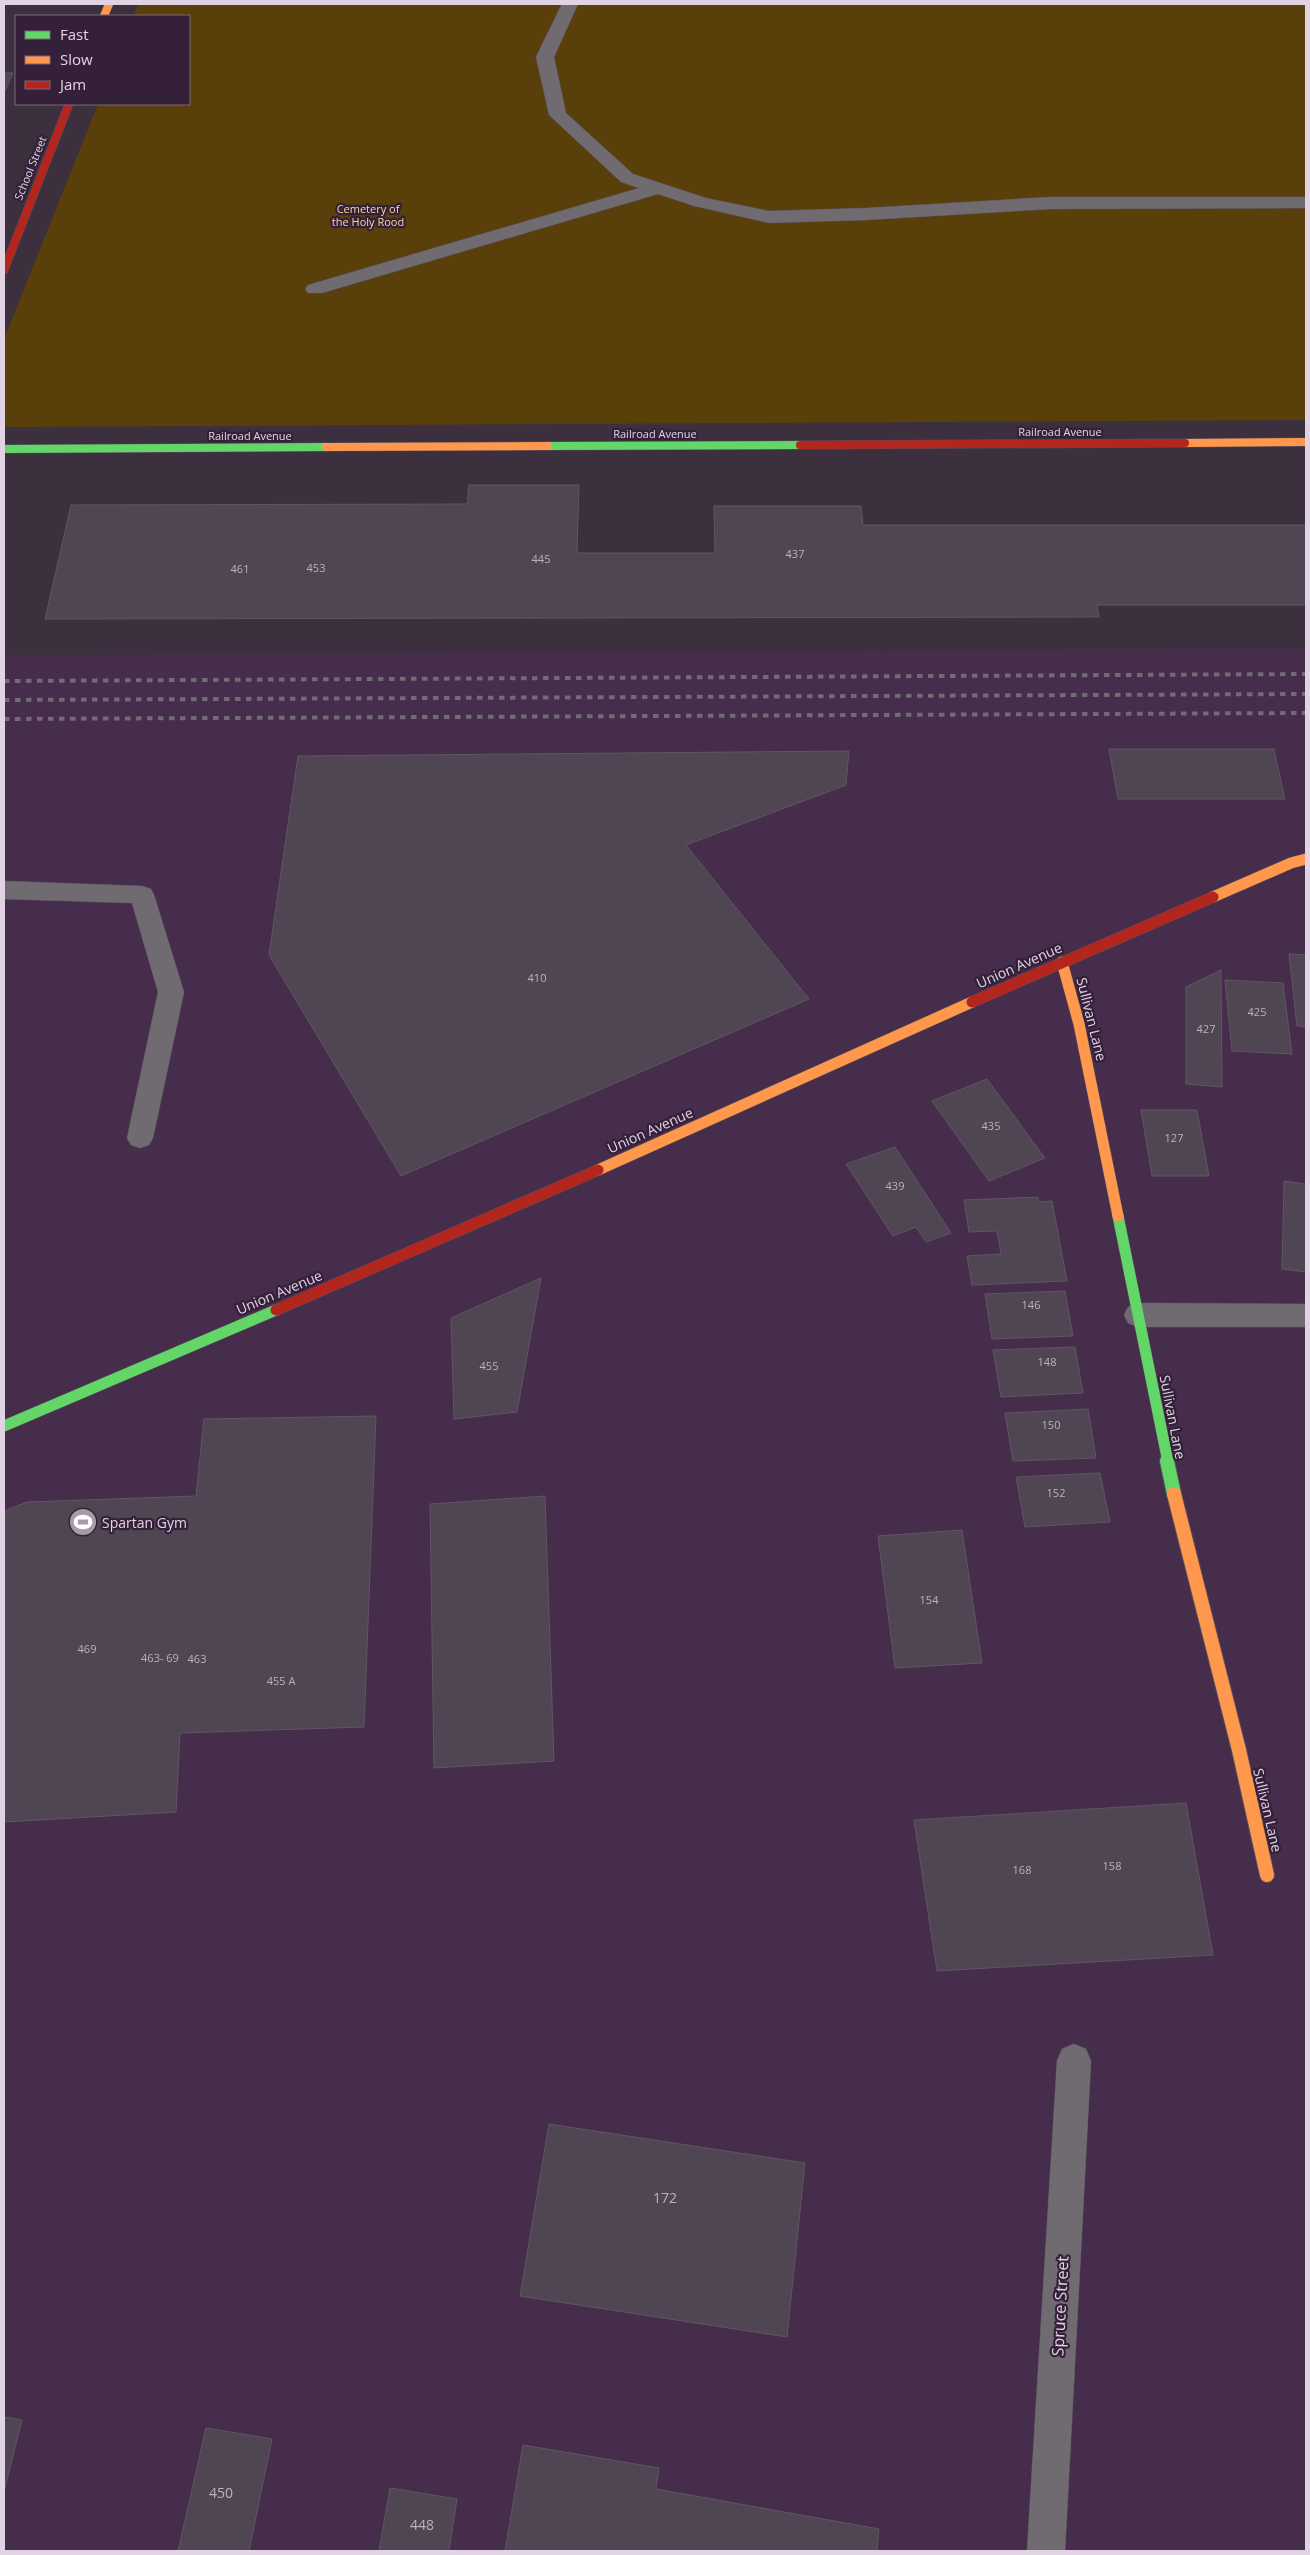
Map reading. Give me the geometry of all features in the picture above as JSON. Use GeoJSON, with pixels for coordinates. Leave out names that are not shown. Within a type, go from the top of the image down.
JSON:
{"type":"FeatureCollection","features":[{"type":"Feature","properties":{"kind":"street"},"geometry":{"type":"LineString","coordinates":[[570,4],[545,57],[558,115],[628,178],[701,202],[769,217],[866,214],[1051,203],[1306,202]]}},
{"type":"Feature","properties":{"kind":"street","name":"School Street"},"geometry":{"type":"LineString","coordinates":[[4,267],[69,105]]}},
{"type":"Feature","properties":{"kind":"street"},"geometry":{"type":"LineString","coordinates":[[315,289],[658,188]]}},
{"type":"Feature","properties":{"kind":"street","name":"Railroad Avenue"},"geometry":{"type":"LineString","coordinates":[[4,449],[1306,442]]}},
{"type":"Feature","properties":{"kind":"street","name":"Union Avenue"},"geometry":{"type":"LineString","coordinates":[[4,1426],[495,1216],[1062,962],[1291,863],[1306,859]]}},
{"type":"Feature","properties":{"kind":"street"},"geometry":{"type":"LineString","coordinates":[[4,890],[142,895],[171,992],[140,1138]]}},
{"type":"Feature","properties":{"kind":"street","name":"Sullivan Lane"},"geometry":{"type":"LineString","coordinates":[[1062,962],[1080,1024],[1176,1505],[1239,1750],[1267,1875]]}},
{"type":"Feature","properties":{"kind":"street"},"geometry":{"type":"LineString","coordinates":[[1138,1315],[1306,1316]]}},
{"type":"Feature","properties":{"kind":"street","name":"Spruce Street"},"geometry":{"type":"LineString","coordinates":[[1046,2551],[1074,2061]]}},
{"type":"Feature","properties":{"kind":"shaded area"},"geometry":{"type":"Polygon","coordinates":[[[1306,648],[1306,2551],[4,2551],[4,655],[1306,648]]]}},
{"type":"Feature","properties":{"kind":"green space","name":"Cemetery of the Holy Rood"},"geometry":{"type":"Polygon","coordinates":[[[138,4],[1306,4],[1306,420],[4,427],[4,339],[98,105],[190,105],[190,15],[133,15],[138,4]]]}},
{"type":"Feature","properties":{"kind":"building"},"geometry":{"type":"Polygon","coordinates":[[[4,73],[13,73],[4,93],[4,73]]]}},
{"type":"Feature","properties":{"kind":"building"},"geometry":{"type":"Polygon","coordinates":[[[469,485],[579,485],[577,553],[715,553],[714,506],[861,506],[863,525],[1306,525],[1306,605],[1097,605],[1099,617],[45,619],[71,505],[467,504],[469,485]]]}},
{"type":"Feature","properties":{"kind":"building"},"geometry":{"type":"Polygon","coordinates":[[[1109,749],[1274,749],[1285,799],[1118,799],[1109,749]]]}},
{"type":"Feature","properties":{"kind":"building"},"geometry":{"type":"Polygon","coordinates":[[[849,751],[846,785],[686,845],[809,999],[401,1176],[269,955],[298,756],[849,751]]]}},
{"type":"Feature","properties":{"kind":"building"},"geometry":{"type":"Polygon","coordinates":[[[1289,954],[1306,955],[1306,1027],[1297,1026],[1289,954]]]}},
{"type":"Feature","properties":{"kind":"building"},"geometry":{"type":"Polygon","coordinates":[[[1221,970],[1222,1087],[1186,1084],[1186,987],[1221,970]]]}},
{"type":"Feature","properties":{"kind":"building"},"geometry":{"type":"Polygon","coordinates":[[[1225,980],[1283,983],[1292,1054],[1232,1051],[1225,980]]]}},
{"type":"Feature","properties":{"kind":"building"},"geometry":{"type":"Polygon","coordinates":[[[987,1079],[1045,1158],[989,1181],[932,1101],[987,1079]]]}},
{"type":"Feature","properties":{"kind":"building"},"geometry":{"type":"Polygon","coordinates":[[[1141,1110],[1197,1110],[1209,1176],[1152,1176],[1141,1110]]]}},
{"type":"Feature","properties":{"kind":"building"},"geometry":{"type":"Polygon","coordinates":[[[895,1147],[951,1233],[926,1242],[916,1227],[893,1236],[846,1164],[895,1147]]]}},
{"type":"Feature","properties":{"kind":"building"},"geometry":{"type":"Polygon","coordinates":[[[1284,1181],[1306,1184],[1306,1272],[1282,1269],[1284,1181]]]}},
{"type":"Feature","properties":{"kind":"building"},"geometry":{"type":"Polygon","coordinates":[[[1038,1197],[1039,1202],[1052,1201],[1067,1281],[972,1285],[967,1256],[1001,1254],[997,1231],[969,1232],[964,1200],[1038,1197]]]}},
{"type":"Feature","properties":{"kind":"building"},"geometry":{"type":"Polygon","coordinates":[[[541,1278],[517,1412],[454,1419],[451,1318],[541,1278]]]}},
{"type":"Feature","properties":{"kind":"building"},"geometry":{"type":"Polygon","coordinates":[[[1065,1291],[1073,1336],[992,1339],[985,1294],[1065,1291]]]}},
{"type":"Feature","properties":{"kind":"building"},"geometry":{"type":"Polygon","coordinates":[[[1075,1347],[1083,1393],[1001,1397],[993,1350],[1075,1347]]]}},
{"type":"Feature","properties":{"kind":"building"},"geometry":{"type":"Polygon","coordinates":[[[1088,1409],[1096,1458],[1013,1461],[1005,1413],[1088,1409]]]}},
{"type":"Feature","properties":{"kind":"building"},"geometry":{"type":"Polygon","coordinates":[[[376,1416],[364,1727],[180,1733],[176,1812],[4,1822],[4,1511],[27,1502],[196,1496],[204,1419],[376,1416]]]}},
{"type":"Feature","properties":{"kind":"building"},"geometry":{"type":"Polygon","coordinates":[[[1100,1473],[1110,1522],[1025,1527],[1016,1477],[1100,1473]]]}},
{"type":"Feature","properties":{"kind":"building"},"geometry":{"type":"Polygon","coordinates":[[[545,1496],[554,1761],[434,1768],[430,1504],[545,1496]]]}},
{"type":"Feature","properties":{"kind":"building"},"geometry":{"type":"Polygon","coordinates":[[[962,1530],[982,1663],[895,1668],[878,1536],[962,1530]]]}},
{"type":"Feature","properties":{"kind":"building"},"geometry":{"type":"Polygon","coordinates":[[[1186,1803],[1213,1955],[937,1971],[914,1820],[1186,1803]]]}},
{"type":"Feature","properties":{"kind":"building"},"geometry":{"type":"Polygon","coordinates":[[[549,2124],[805,2163],[787,2337],[520,2296],[549,2124]]]}},
{"type":"Feature","properties":{"kind":"building"},"geometry":{"type":"Polygon","coordinates":[[[4,2417],[22,2420],[4,2491],[4,2417]]]}},
{"type":"Feature","properties":{"kind":"building"},"geometry":{"type":"Polygon","coordinates":[[[206,2428],[272,2439],[249,2551],[178,2551],[206,2428]]]}},
{"type":"Feature","properties":{"kind":"building"},"geometry":{"type":"Polygon","coordinates":[[[523,2445],[659,2468],[656,2489],[879,2529],[877,2551],[505,2551],[523,2445]]]}},
{"type":"Feature","properties":{"kind":"building"},"geometry":{"type":"Polygon","coordinates":[[[390,2488],[457,2499],[449,2551],[379,2551],[390,2488]]]}},
{"type":"Feature","properties":{"kind":"railway"},"geometry":{"type":"LineString","coordinates":[[4,681],[1306,674]]}},
{"type":"Feature","properties":{"kind":"railway"},"geometry":{"type":"LineString","coordinates":[[4,700],[1306,694]]}},
{"type":"Feature","properties":{"kind":"railway"},"geometry":{"type":"LineString","coordinates":[[4,719],[1306,713]]}},
{"type":"Feature","properties":{"kind":"traffic: fast"},"geometry":{"type":"LineString","coordinates":[[548,446],[800,445]]}},
{"type":"Feature","properties":{"kind":"traffic: fast"},"geometry":{"type":"LineString","coordinates":[[4,449],[326,447]]}},
{"type":"Feature","properties":{"kind":"traffic: fast"},"geometry":{"type":"LineString","coordinates":[[1118,1216],[1174,1494]]}},
{"type":"Feature","properties":{"kind":"traffic: fast"},"geometry":{"type":"LineString","coordinates":[[4,1426],[276,1310]]}},
{"type":"Feature","properties":{"kind":"traffic: slow"},"geometry":{"type":"LineString","coordinates":[[104,15],[109,4]]}},
{"type":"Feature","properties":{"kind":"traffic: slow"},"geometry":{"type":"LineString","coordinates":[[1185,443],[1306,442]]}},
{"type":"Feature","properties":{"kind":"traffic: slow"},"geometry":{"type":"LineString","coordinates":[[326,447],[548,446]]}},
{"type":"Feature","properties":{"kind":"traffic: slow"},"geometry":{"type":"LineString","coordinates":[[1213,897],[1291,863],[1306,859]]}},
{"type":"Feature","properties":{"kind":"traffic: slow"},"geometry":{"type":"LineString","coordinates":[[1062,962],[1079,1024],[1118,1216]]}},
{"type":"Feature","properties":{"kind":"traffic: slow"},"geometry":{"type":"LineString","coordinates":[[598,1170],[972,1002]]}},
{"type":"Feature","properties":{"kind":"traffic: slow"},"geometry":{"type":"LineString","coordinates":[[1174,1494],[1239,1750],[1267,1875]]}},
{"type":"Feature","properties":{"kind":"traffic: jam"},"geometry":{"type":"LineString","coordinates":[[4,270],[69,105]]}},
{"type":"Feature","properties":{"kind":"traffic: jam"},"geometry":{"type":"LineString","coordinates":[[800,445],[1185,443]]}},
{"type":"Feature","properties":{"kind":"traffic: jam"},"geometry":{"type":"LineString","coordinates":[[972,1002],[1213,897]]}},
{"type":"Feature","properties":{"kind":"traffic: jam"},"geometry":{"type":"LineString","coordinates":[[276,1310],[598,1170]]}},
{"type":"Feature","properties":{"kind":"place","name":"Spartan Gym"},"geometry":{"type":"Point","coordinates":[83,1522]}}]}
